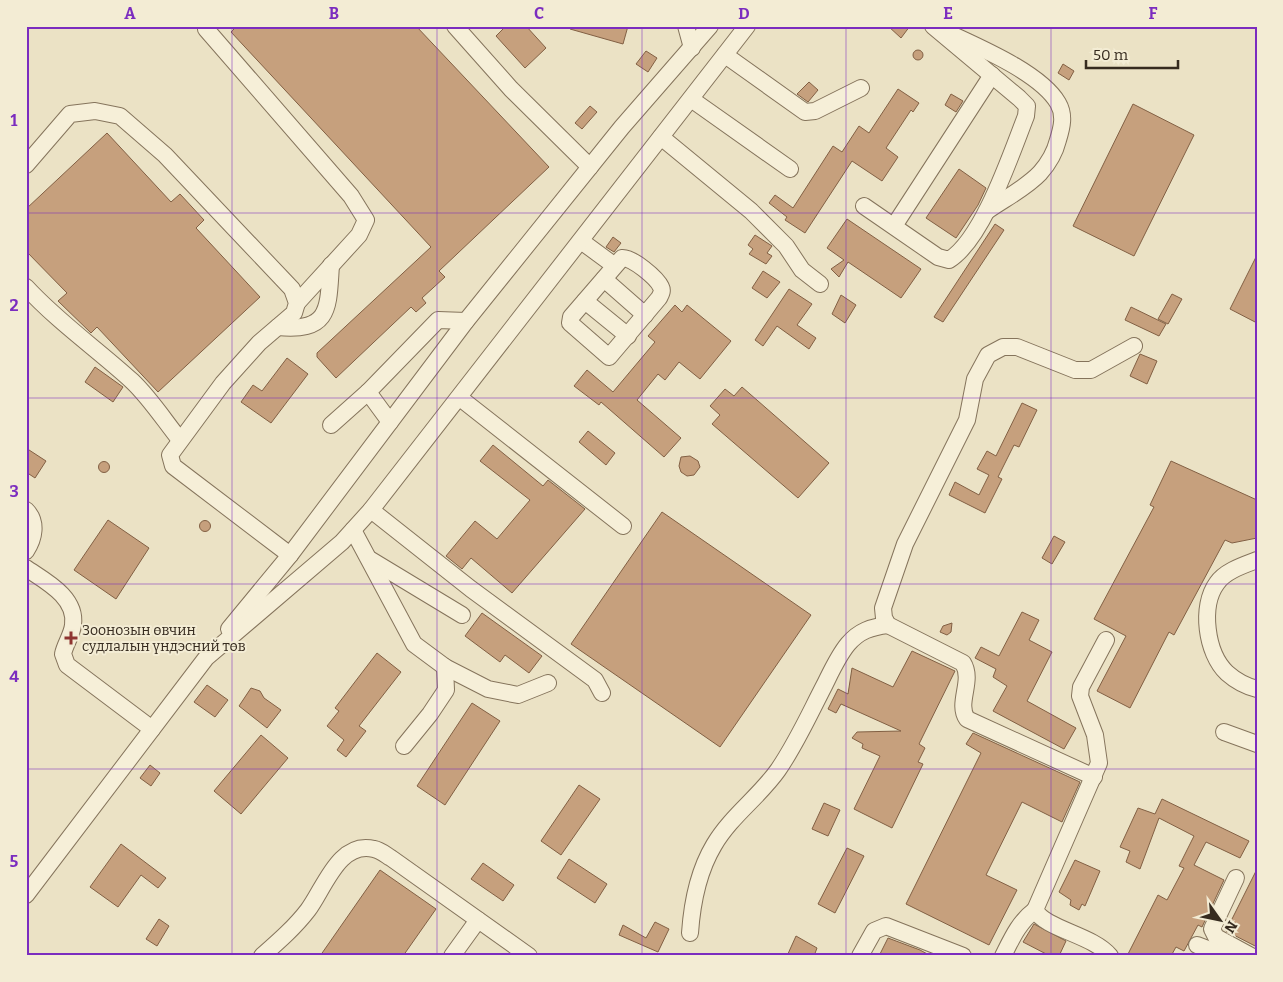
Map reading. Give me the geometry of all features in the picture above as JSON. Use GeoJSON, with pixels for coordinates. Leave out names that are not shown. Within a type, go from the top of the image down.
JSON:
{"type":"FeatureCollection","features":[{"type":"Feature","properties":{"kind":"street"},"geometry":{"type":"LineString","coordinates":[[207,26],[206,29],[227,54],[360,208],[366,220],[362,228],[298,303],[294,313],[258,343],[223,382],[170,455],[174,466],[290,555]]}},
{"type":"Feature","properties":{"kind":"street"},"geometry":{"type":"LineString","coordinates":[[455,26],[511,89],[590,167]]}},
{"type":"Feature","properties":{"kind":"street"},"geometry":{"type":"LineString","coordinates":[[686,26],[692,48]]}},
{"type":"Feature","properties":{"kind":"street"},"geometry":{"type":"LineString","coordinates":[[26,895],[206,658],[290,555],[466,321],[590,167],[710,26]]}},
{"type":"Feature","properties":{"kind":"street"},"geometry":{"type":"LineString","coordinates":[[206,658],[353,530],[371,510],[460,398],[747,26]]}},
{"type":"Feature","properties":{"kind":"street"},"geometry":{"type":"LineString","coordinates":[[864,206],[938,257],[949,260],[958,254],[986,212],[1026,116],[1027,106],[934,26]]}},
{"type":"Feature","properties":{"kind":"street"},"geometry":{"type":"LineString","coordinates":[[934,26],[996,55],[1027,75],[1049,92],[1058,104],[1062,116],[1062,126],[1057,146],[1039,174],[986,212]]}},
{"type":"Feature","properties":{"kind":"street"},"geometry":{"type":"LineString","coordinates":[[725,55],[805,112],[815,111],[861,88]]}},
{"type":"Feature","properties":{"kind":"street"},"geometry":{"type":"LineString","coordinates":[[894,226],[992,75]]}},
{"type":"Feature","properties":{"kind":"street"},"geometry":{"type":"LineString","coordinates":[[691,99],[790,169]]}},
{"type":"Feature","properties":{"kind":"street"},"geometry":{"type":"LineString","coordinates":[[26,166],[70,114],[96,111],[120,116],[172,162],[292,289],[298,303]]}},
{"type":"Feature","properties":{"kind":"street"},"geometry":{"type":"LineString","coordinates":[[662,137],[751,211],[786,246],[802,270],[820,284]]}},
{"type":"Feature","properties":{"kind":"street"},"geometry":{"type":"LineString","coordinates":[[581,242],[615,266]]}},
{"type":"Feature","properties":{"kind":"street"},"geometry":{"type":"LineString","coordinates":[[622,258],[627,258],[660,284],[662,291],[659,298],[611,357],[605,356],[570,323],[571,317],[615,266],[622,258]]}},
{"type":"Feature","properties":{"kind":"street"},"geometry":{"type":"LineString","coordinates":[[278,327],[297,329],[314,324],[322,318],[327,305],[331,265]]}},
{"type":"Feature","properties":{"kind":"street"},"geometry":{"type":"LineString","coordinates":[[604,279],[645,315]]}},
{"type":"Feature","properties":{"kind":"street"},"geometry":{"type":"LineString","coordinates":[[26,287],[73,332],[132,381],[148,398],[180,440]]}},
{"type":"Feature","properties":{"kind":"street"},"geometry":{"type":"LineString","coordinates":[[585,301],[628,336]]}},
{"type":"Feature","properties":{"kind":"street"},"geometry":{"type":"LineString","coordinates":[[331,425],[368,392],[438,320],[466,321]]}},
{"type":"Feature","properties":{"kind":"street"},"geometry":{"type":"LineString","coordinates":[[1094,777],[967,719],[963,708],[967,677],[963,663],[888,625],[884,618],[883,608],[905,544],[967,420],[974,379],[988,355],[1003,347],[1017,347],[1075,370],[1091,370],[1134,346]]}},
{"type":"Feature","properties":{"kind":"street"},"geometry":{"type":"LineString","coordinates":[[368,392],[390,422]]}},
{"type":"Feature","properties":{"kind":"street"},"geometry":{"type":"LineString","coordinates":[[460,398],[622,526]]}},
{"type":"Feature","properties":{"kind":"street"},"geometry":{"type":"LineString","coordinates":[[26,510],[31,517],[34,527],[32,539],[26,551]]}},
{"type":"Feature","properties":{"kind":"street"},"geometry":{"type":"LineString","coordinates":[[371,510],[471,589],[595,680],[602,693]]}},
{"type":"Feature","properties":{"kind":"street"},"geometry":{"type":"LineString","coordinates":[[353,530],[414,644],[445,667],[488,689],[518,695],[548,684]]}},
{"type":"Feature","properties":{"kind":"street"},"geometry":{"type":"LineString","coordinates":[[369,559],[415,589],[462,615]]}},
{"type":"Feature","properties":{"kind":"street"},"geometry":{"type":"LineString","coordinates":[[1257,560],[1240,566],[1217,582],[1206,610],[1210,642],[1225,672],[1244,686],[1257,689]]}},
{"type":"Feature","properties":{"kind":"street"},"geometry":{"type":"LineString","coordinates":[[26,568],[56,590],[70,605],[73,626],[63,654],[67,665],[152,729]]}},
{"type":"Feature","properties":{"kind":"street"},"geometry":{"type":"LineString","coordinates":[[690,933],[692,913],[703,872],[714,846],[731,822],[777,772],[849,642],[859,632],[888,625]]}},
{"type":"Feature","properties":{"kind":"street"},"geometry":{"type":"LineString","coordinates":[[1003,956],[1016,930],[1024,919],[1035,910],[1094,777],[1098,763],[1097,744],[1080,696],[1081,687],[1106,640]]}},
{"type":"Feature","properties":{"kind":"street"},"geometry":{"type":"LineString","coordinates":[[404,746],[430,714],[446,690],[445,667]]}},
{"type":"Feature","properties":{"kind":"street"},"geometry":{"type":"LineString","coordinates":[[1224,732],[1257,744]]}},
{"type":"Feature","properties":{"kind":"street"},"geometry":{"type":"LineString","coordinates":[[262,956],[290,932],[310,908],[325,880],[348,854],[358,849],[374,848],[391,858],[529,956]]}},
{"type":"Feature","properties":{"kind":"street"},"geometry":{"type":"LineString","coordinates":[[1236,878],[1212,930],[1216,937],[1251,956]]}},
{"type":"Feature","properties":{"kind":"street"},"geometry":{"type":"LineString","coordinates":[[1035,910],[1042,918],[1097,944],[1110,956]]}},
{"type":"Feature","properties":{"kind":"street"},"geometry":{"type":"LineString","coordinates":[[452,956],[478,920]]}},
{"type":"Feature","properties":{"kind":"street"},"geometry":{"type":"LineString","coordinates":[[860,956],[874,932],[886,926],[962,956]]}},
{"type":"Feature","properties":{"kind":"street"},"geometry":{"type":"LineString","coordinates":[[1197,945],[1226,956]]}},
{"type":"Feature","properties":{"kind":"building"},"geometry":{"type":"Polygon","coordinates":[[[237,26],[416,26],[549,167],[439,271],[445,277],[422,298],[426,303],[416,312],[411,307],[336,378],[317,357],[317,353],[431,247],[231,32],[237,26]]]}},
{"type":"Feature","properties":{"kind":"building"},"geometry":{"type":"Polygon","coordinates":[[[506,26],[526,26],[546,48],[525,68],[496,36],[506,26]]]}},
{"type":"Feature","properties":{"kind":"building"},"geometry":{"type":"Polygon","coordinates":[[[571,26],[628,26],[623,44],[570,29],[571,26]]]}},
{"type":"Feature","properties":{"kind":"building"},"geometry":{"type":"Polygon","coordinates":[[[888,26],[910,26],[901,38],[888,26]]]}},
{"type":"Feature","properties":{"kind":"building"},"geometry":{"type":"Polygon","coordinates":[[[916,50],[920,50],[923,55],[922,59],[916,60],[913,57],[913,53],[916,50]]]}},
{"type":"Feature","properties":{"kind":"building"},"geometry":{"type":"Polygon","coordinates":[[[646,51],[657,58],[648,72],[636,64],[646,51]]]}},
{"type":"Feature","properties":{"kind":"building"},"geometry":{"type":"Polygon","coordinates":[[[1063,64],[1074,71],[1069,80],[1058,73],[1063,64]]]}},
{"type":"Feature","properties":{"kind":"building"},"geometry":{"type":"Polygon","coordinates":[[[809,82],[818,90],[808,102],[797,94],[809,82]]]}},
{"type":"Feature","properties":{"kind":"building"},"geometry":{"type":"Polygon","coordinates":[[[898,89],[919,103],[913,112],[911,110],[886,148],[898,157],[882,181],[852,161],[805,233],[785,220],[787,217],[769,203],[775,195],[793,208],[833,146],[842,152],[859,126],[869,133],[898,89]]]}},
{"type":"Feature","properties":{"kind":"building"},"geometry":{"type":"Polygon","coordinates":[[[951,94],[963,101],[956,112],[945,105],[951,94]]]}},
{"type":"Feature","properties":{"kind":"building"},"geometry":{"type":"Polygon","coordinates":[[[1133,104],[1194,135],[1134,256],[1073,226],[1133,104]]]}},
{"type":"Feature","properties":{"kind":"building"},"geometry":{"type":"Polygon","coordinates":[[[590,106],[597,112],[582,129],[575,123],[590,106]]]}},
{"type":"Feature","properties":{"kind":"building"},"geometry":{"type":"Polygon","coordinates":[[[107,133],[171,202],[180,194],[204,220],[196,228],[260,297],[158,392],[97,327],[91,333],[58,301],[67,293],[26,251],[26,209],[107,133]]]}},
{"type":"Feature","properties":{"kind":"building"},"geometry":{"type":"Polygon","coordinates":[[[959,169],[986,188],[978,205],[956,238],[926,218],[959,169]]]}},
{"type":"Feature","properties":{"kind":"building"},"geometry":{"type":"Polygon","coordinates":[[[847,219],[921,269],[901,298],[848,262],[839,277],[831,269],[844,260],[827,248],[847,219]]]}},
{"type":"Feature","properties":{"kind":"building"},"geometry":{"type":"Polygon","coordinates":[[[995,224],[1004,230],[943,322],[934,317],[995,224]]]}},
{"type":"Feature","properties":{"kind":"building"},"geometry":{"type":"Polygon","coordinates":[[[755,235],[772,246],[767,253],[772,256],[766,264],[749,254],[753,249],[748,245],[755,235]]]}},
{"type":"Feature","properties":{"kind":"building"},"geometry":{"type":"Polygon","coordinates":[[[613,237],[621,243],[614,252],[606,247],[613,237]]]}},
{"type":"Feature","properties":{"kind":"building"},"geometry":{"type":"Polygon","coordinates":[[[1257,255],[1257,323],[1230,309],[1257,255]]]}},
{"type":"Feature","properties":{"kind":"building"},"geometry":{"type":"Polygon","coordinates":[[[763,271],[780,282],[767,298],[752,288],[763,271]]]}},
{"type":"Feature","properties":{"kind":"building"},"geometry":{"type":"Polygon","coordinates":[[[789,289],[812,304],[797,325],[816,338],[809,349],[777,326],[763,346],[755,340],[789,289]]]}},
{"type":"Feature","properties":{"kind":"building"},"geometry":{"type":"Polygon","coordinates":[[[1172,294],[1182,299],[1168,324],[1158,319],[1172,294]]]}},
{"type":"Feature","properties":{"kind":"building"},"geometry":{"type":"Polygon","coordinates":[[[841,295],[856,305],[845,323],[832,314],[841,295]]]}},
{"type":"Feature","properties":{"kind":"building"},"geometry":{"type":"Polygon","coordinates":[[[675,305],[682,312],[687,305],[731,341],[700,379],[679,362],[665,380],[658,374],[637,400],[681,438],[664,457],[601,402],[599,405],[574,386],[587,370],[613,392],[655,342],[648,336],[675,305]]]}},
{"type":"Feature","properties":{"kind":"building"},"geometry":{"type":"Polygon","coordinates":[[[1131,307],[1166,324],[1159,336],[1125,320],[1131,307]]]}},
{"type":"Feature","properties":{"kind":"building"},"geometry":{"type":"Polygon","coordinates":[[[1140,354],[1157,361],[1147,384],[1130,376],[1140,354]]]}},
{"type":"Feature","properties":{"kind":"building"},"geometry":{"type":"Polygon","coordinates":[[[287,358],[308,374],[271,423],[241,402],[253,385],[262,391],[287,358]]]}},
{"type":"Feature","properties":{"kind":"building"},"geometry":{"type":"Polygon","coordinates":[[[95,367],[123,387],[113,402],[85,382],[95,367]]]}},
{"type":"Feature","properties":{"kind":"building"},"geometry":{"type":"Polygon","coordinates":[[[742,387],[829,463],[798,498],[712,424],[720,415],[710,406],[725,389],[734,396],[742,387]]]}},
{"type":"Feature","properties":{"kind":"building"},"geometry":{"type":"Polygon","coordinates":[[[1022,403],[1037,410],[1019,447],[1014,445],[998,477],[1002,479],[985,513],[949,495],[955,482],[979,495],[989,475],[977,469],[987,451],[996,456],[1022,403]]]}},
{"type":"Feature","properties":{"kind":"building"},"geometry":{"type":"Polygon","coordinates":[[[588,431],[615,453],[606,465],[579,442],[588,431]]]}},
{"type":"Feature","properties":{"kind":"building"},"geometry":{"type":"Polygon","coordinates":[[[493,445],[543,486],[548,480],[585,509],[512,593],[471,558],[462,569],[446,556],[475,521],[497,539],[530,500],[480,461],[493,445]]]}},
{"type":"Feature","properties":{"kind":"building"},"geometry":{"type":"Polygon","coordinates":[[[26,448],[46,461],[35,478],[26,472],[26,448]]]}},
{"type":"Feature","properties":{"kind":"building"},"geometry":{"type":"Polygon","coordinates":[[[690,456],[698,461],[700,467],[694,475],[687,476],[681,472],[679,466],[681,457],[690,456]]]}},
{"type":"Feature","properties":{"kind":"building"},"geometry":{"type":"Polygon","coordinates":[[[104,461],[110,467],[104,473],[98,467],[104,461]]]}},
{"type":"Feature","properties":{"kind":"building"},"geometry":{"type":"Polygon","coordinates":[[[1171,461],[1257,500],[1257,538],[1232,543],[1225,540],[1174,635],[1169,632],[1130,708],[1097,691],[1126,636],[1094,619],[1154,507],[1150,505],[1171,461]]]}},
{"type":"Feature","properties":{"kind":"building"},"geometry":{"type":"Polygon","coordinates":[[[662,512],[811,615],[720,747],[571,644],[662,512]]]}},
{"type":"Feature","properties":{"kind":"building"},"geometry":{"type":"Polygon","coordinates":[[[108,520],[149,548],[116,599],[74,570],[108,520]]]}},
{"type":"Feature","properties":{"kind":"building"},"geometry":{"type":"Polygon","coordinates":[[[205,520],[211,526],[205,532],[199,526],[205,520]]]}},
{"type":"Feature","properties":{"kind":"building"},"geometry":{"type":"Polygon","coordinates":[[[1054,536],[1065,542],[1052,564],[1042,558],[1054,536]]]}},
{"type":"Feature","properties":{"kind":"building"},"geometry":{"type":"Polygon","coordinates":[[[1022,612],[1039,620],[1029,640],[1052,652],[1027,701],[1076,728],[1064,749],[993,711],[1007,686],[993,677],[996,669],[975,658],[981,647],[999,656],[1022,612]]]}},
{"type":"Feature","properties":{"kind":"building"},"geometry":{"type":"Polygon","coordinates":[[[482,613],[542,656],[529,673],[505,655],[500,662],[465,636],[482,613]]]}},
{"type":"Feature","properties":{"kind":"building"},"geometry":{"type":"Polygon","coordinates":[[[952,623],[951,632],[947,635],[940,632],[943,626],[952,623]]]}},
{"type":"Feature","properties":{"kind":"building"},"geometry":{"type":"Polygon","coordinates":[[[912,651],[955,671],[919,744],[925,748],[918,762],[923,764],[892,828],[854,809],[880,756],[862,748],[863,744],[852,738],[857,732],[901,731],[841,704],[836,713],[828,709],[838,689],[848,694],[852,668],[893,687],[912,651]]]}},
{"type":"Feature","properties":{"kind":"building"},"geometry":{"type":"Polygon","coordinates":[[[377,653],[401,672],[359,726],[366,731],[346,757],[337,750],[344,740],[327,726],[339,711],[335,708],[377,653]]]}},
{"type":"Feature","properties":{"kind":"building"},"geometry":{"type":"Polygon","coordinates":[[[207,685],[228,700],[215,717],[194,702],[207,685]]]}},
{"type":"Feature","properties":{"kind":"building"},"geometry":{"type":"Polygon","coordinates":[[[251,688],[260,691],[264,698],[281,710],[267,728],[239,706],[251,688]]]}},
{"type":"Feature","properties":{"kind":"building"},"geometry":{"type":"Polygon","coordinates":[[[472,703],[500,721],[445,805],[417,786],[472,703]]]}},
{"type":"Feature","properties":{"kind":"building"},"geometry":{"type":"Polygon","coordinates":[[[973,733],[1080,782],[1062,822],[1022,802],[986,875],[1017,890],[989,945],[906,904],[981,753],[966,744],[973,733]]]}},
{"type":"Feature","properties":{"kind":"building"},"geometry":{"type":"Polygon","coordinates":[[[261,735],[288,758],[241,814],[214,791],[261,735]]]}},
{"type":"Feature","properties":{"kind":"building"},"geometry":{"type":"Polygon","coordinates":[[[150,765],[160,773],[151,786],[140,778],[150,765]]]}},
{"type":"Feature","properties":{"kind":"building"},"geometry":{"type":"Polygon","coordinates":[[[579,785],[600,799],[561,855],[541,841],[579,785]]]}},
{"type":"Feature","properties":{"kind":"building"},"geometry":{"type":"Polygon","coordinates":[[[1162,799],[1249,841],[1240,858],[1206,842],[1194,865],[1224,880],[1202,927],[1198,925],[1184,951],[1176,947],[1171,956],[1127,956],[1158,895],[1167,900],[1184,868],[1179,866],[1194,836],[1159,818],[1140,869],[1126,862],[1130,851],[1120,847],[1138,808],[1155,814],[1162,799]]]}},
{"type":"Feature","properties":{"kind":"building"},"geometry":{"type":"Polygon","coordinates":[[[824,803],[840,810],[828,836],[812,829],[824,803]]]}},
{"type":"Feature","properties":{"kind":"building"},"geometry":{"type":"Polygon","coordinates":[[[121,844],[166,878],[158,888],[141,875],[118,907],[90,887],[121,844]]]}},
{"type":"Feature","properties":{"kind":"building"},"geometry":{"type":"Polygon","coordinates":[[[847,848],[864,856],[835,913],[818,904],[847,848]]]}},
{"type":"Feature","properties":{"kind":"building"},"geometry":{"type":"Polygon","coordinates":[[[569,859],[607,884],[595,903],[557,878],[569,859]]]}},
{"type":"Feature","properties":{"kind":"building"},"geometry":{"type":"Polygon","coordinates":[[[1075,860],[1100,871],[1085,906],[1082,904],[1079,910],[1070,905],[1071,900],[1059,892],[1075,860]]]}},
{"type":"Feature","properties":{"kind":"building"},"geometry":{"type":"Polygon","coordinates":[[[483,863],[514,885],[503,901],[471,879],[483,863]]]}},
{"type":"Feature","properties":{"kind":"building"},"geometry":{"type":"Polygon","coordinates":[[[1257,869],[1257,947],[1226,931],[1257,869]]]}},
{"type":"Feature","properties":{"kind":"building"},"geometry":{"type":"Polygon","coordinates":[[[380,870],[436,909],[403,956],[320,956],[380,870]]]}},
{"type":"Feature","properties":{"kind":"building"},"geometry":{"type":"Polygon","coordinates":[[[159,919],[169,926],[157,946],[146,939],[159,919]]]}},
{"type":"Feature","properties":{"kind":"building"},"geometry":{"type":"Polygon","coordinates":[[[655,922],[669,929],[658,952],[619,935],[623,925],[646,938],[655,922]]]}},
{"type":"Feature","properties":{"kind":"building"},"geometry":{"type":"Polygon","coordinates":[[[1034,924],[1066,941],[1059,956],[1050,956],[1023,942],[1034,924]]]}},
{"type":"Feature","properties":{"kind":"building"},"geometry":{"type":"Polygon","coordinates":[[[796,936],[817,948],[814,956],[787,956],[796,936]]]}},
{"type":"Feature","properties":{"kind":"building"},"geometry":{"type":"Polygon","coordinates":[[[888,938],[920,950],[931,956],[879,956],[888,938]]]}},
{"type":"Feature","properties":{"kind":"place","name":"Зоонозын өвчин судлалын үндэсний төв"},"geometry":{"type":"Point","coordinates":[71,638]}}]}
